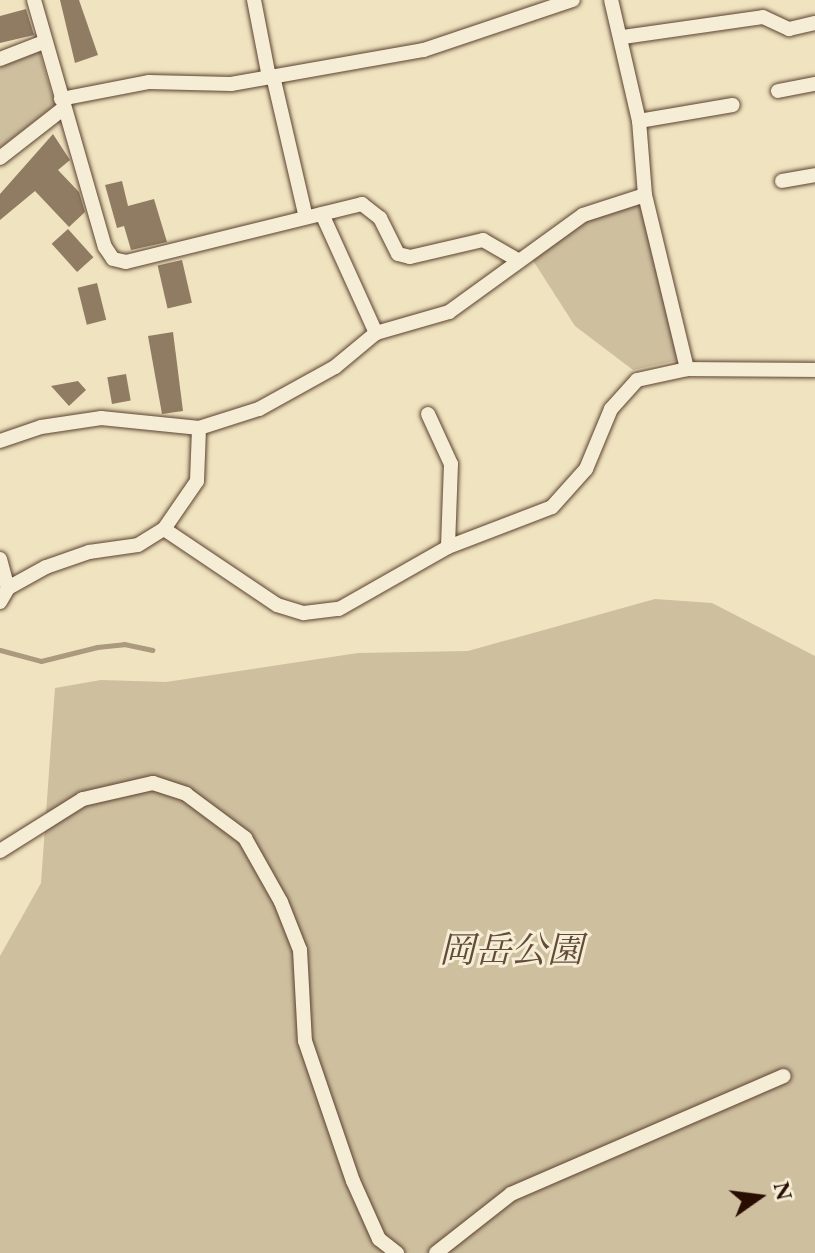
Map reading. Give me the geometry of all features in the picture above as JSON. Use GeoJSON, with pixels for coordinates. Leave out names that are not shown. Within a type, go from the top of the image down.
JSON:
{"type":"FeatureCollection","features":[{"type":"Feature","properties":{"kind":"street"},"geometry":{"type":"LineString","coordinates":[[34,0],[62,104],[113,259],[126,262],[305,214],[322,214],[354,205],[371,208],[398,254],[410,257],[483,240],[517,260]]}},
{"type":"Feature","properties":{"kind":"street"},"geometry":{"type":"LineString","coordinates":[[254,0],[305,214]]}},
{"type":"Feature","properties":{"kind":"street"},"geometry":{"type":"LineString","coordinates":[[0,158],[62,104],[149,82],[214,86],[424,50],[573,0]]}},
{"type":"Feature","properties":{"kind":"street"},"geometry":{"type":"LineString","coordinates":[[611,0],[623,37],[639,121],[645,195],[687,369]]}},
{"type":"Feature","properties":{"kind":"street"},"geometry":{"type":"LineString","coordinates":[[623,37],[763,17],[789,29],[815,23]]}},
{"type":"Feature","properties":{"kind":"street"},"geometry":{"type":"LineString","coordinates":[[0,59],[44,42]]}},
{"type":"Feature","properties":{"kind":"street"},"geometry":{"type":"LineString","coordinates":[[778,91],[815,84]]}},
{"type":"Feature","properties":{"kind":"street"},"geometry":{"type":"LineString","coordinates":[[639,121],[733,105]]}},
{"type":"Feature","properties":{"kind":"street"},"geometry":{"type":"LineString","coordinates":[[782,181],[815,175]]}},
{"type":"Feature","properties":{"kind":"street"},"geometry":{"type":"LineString","coordinates":[[0,441],[41,427],[101,418],[199,428],[259,409],[335,367],[376,333],[449,312],[583,215],[645,195]]}},
{"type":"Feature","properties":{"kind":"street"},"geometry":{"type":"LineString","coordinates":[[322,214],[376,333]]}},
{"type":"Feature","properties":{"kind":"street"},"geometry":{"type":"LineString","coordinates":[[164,529],[277,605],[304,613],[339,609],[448,547],[552,507],[586,469],[624,391],[650,374],[687,369],[815,370]]}},
{"type":"Feature","properties":{"kind":"street"},"geometry":{"type":"LineString","coordinates":[[428,414],[451,464],[448,547]]}},
{"type":"Feature","properties":{"kind":"street"},"geometry":{"type":"LineString","coordinates":[[0,602],[8,588],[73,557],[138,545],[164,529],[197,481],[199,428]]}},
{"type":"Feature","properties":{"kind":"street"},"geometry":{"type":"LineString","coordinates":[[0,559],[8,588]]}},
{"type":"Feature","properties":{"kind":"street"},"geometry":{"type":"LineString","coordinates":[[0,851],[83,799],[153,783],[186,794],[245,838],[281,902],[300,950],[305,1041],[353,1181],[379,1239],[397,1253]]}},
{"type":"Feature","properties":{"kind":"street"},"geometry":{"type":"LineString","coordinates":[[446,1250],[511,1194],[784,1076]]}},
{"type":"Feature","properties":{"kind":"green space"},"geometry":{"type":"Polygon","coordinates":[[[39,51],[55,105],[0,148],[0,67],[39,51]]]}},
{"type":"Feature","properties":{"kind":"green space"},"geometry":{"type":"Polygon","coordinates":[[[640,202],[678,360],[633,370],[575,326],[532,259],[579,224],[640,202]]]}},
{"type":"Feature","properties":{"kind":"green space","name":"岡岳公園"},"geometry":{"type":"Polygon","coordinates":[[[655,599],[712,603],[815,656],[815,1253],[0,1253],[0,956],[41,883],[55,688],[101,680],[166,682],[358,653],[468,651],[655,599]]]}},
{"type":"Feature","properties":{"kind":"building"},"geometry":{"type":"Polygon","coordinates":[[[60,0],[79,0],[98,55],[75,63],[60,0]]]}},
{"type":"Feature","properties":{"kind":"building"},"geometry":{"type":"Polygon","coordinates":[[[26,9],[34,35],[0,43],[0,16],[26,9]]]}},
{"type":"Feature","properties":{"kind":"building"},"geometry":{"type":"Polygon","coordinates":[[[53,134],[70,160],[58,170],[79,192],[85,212],[69,227],[35,191],[0,220],[0,194],[53,134]]]}},
{"type":"Feature","properties":{"kind":"building"},"geometry":{"type":"Polygon","coordinates":[[[122,181],[128,206],[154,199],[167,242],[131,250],[124,226],[117,228],[105,185],[122,181]]]}},
{"type":"Feature","properties":{"kind":"building"},"geometry":{"type":"Polygon","coordinates":[[[68,229],[93,257],[77,272],[52,244],[68,229]]]}},
{"type":"Feature","properties":{"kind":"building"},"geometry":{"type":"Polygon","coordinates":[[[182,260],[192,303],[168,308],[158,266],[182,260]]]}},
{"type":"Feature","properties":{"kind":"building"},"geometry":{"type":"Polygon","coordinates":[[[97,283],[106,320],[87,325],[78,288],[97,283]]]}},
{"type":"Feature","properties":{"kind":"building"},"geometry":{"type":"Polygon","coordinates":[[[173,332],[183,411],[162,414],[148,336],[173,332]]]}},
{"type":"Feature","properties":{"kind":"building"},"geometry":{"type":"Polygon","coordinates":[[[126,374],[131,401],[112,404],[107,377],[126,374]]]}},
{"type":"Feature","properties":{"kind":"building"},"geometry":{"type":"Polygon","coordinates":[[[78,381],[86,390],[69,406],[51,386],[78,381]]]}},
{"type":"Feature","properties":{"kind":"waterway"},"geometry":{"type":"LineString","coordinates":[[0,650],[41,661],[97,647],[124,644],[152,650]]}}]}
